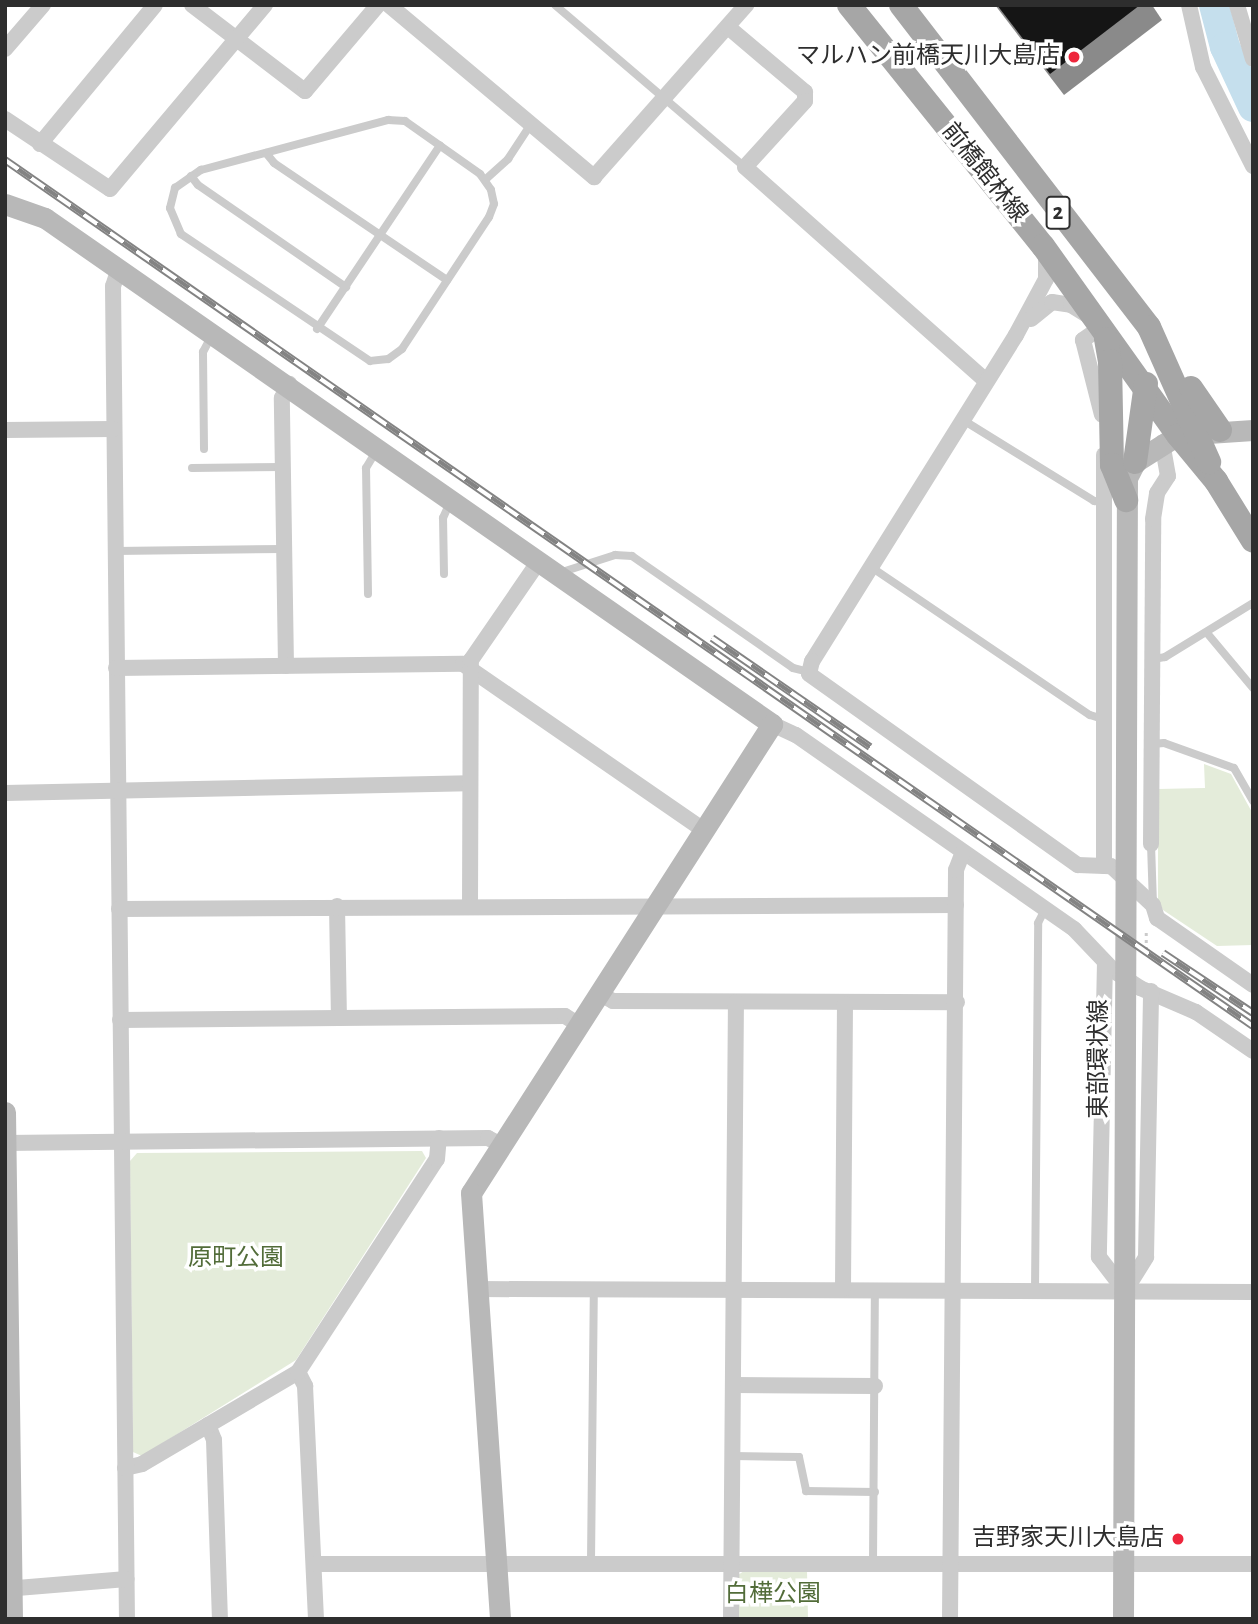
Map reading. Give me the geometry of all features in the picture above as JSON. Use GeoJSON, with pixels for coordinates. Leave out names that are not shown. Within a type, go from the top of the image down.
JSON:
{"type":"FeatureCollection","features":[{"type":"Feature","properties":{"kind":"main road","name":"前橋館林線"},"geometry":{"type":"LineString","coordinates":[[849,5],[1043,246],[1145,388],[1189,435]]}},
{"type":"Feature","properties":{"kind":"main road","name":"前橋館林線"},"geometry":{"type":"LineString","coordinates":[[901,5],[1070,229],[1149,327],[1189,435],[1253,541]]}},
{"type":"Feature","properties":{"kind":"main road"},"geometry":{"type":"LineString","coordinates":[[1070,229],[1140,335],[1145,388],[1135,462]]}},
{"type":"Feature","properties":{"kind":"main road"},"geometry":{"type":"LineString","coordinates":[[1099,326],[1111,361],[1115,501]]}},
{"type":"Feature","properties":{"kind":"street"},"geometry":{"type":"LineString","coordinates":[[6,48],[43,5]]}},
{"type":"Feature","properties":{"kind":"street"},"geometry":{"type":"LineString","coordinates":[[40,144],[155,5]]}},
{"type":"Feature","properties":{"kind":"street"},"geometry":{"type":"LineString","coordinates":[[192,5],[305,91],[379,5]]}},
{"type":"Feature","properties":{"kind":"street"},"geometry":{"type":"LineString","coordinates":[[5,118],[104,188],[114,187],[265,5]]}},
{"type":"Feature","properties":{"kind":"street"},"geometry":{"type":"LineString","coordinates":[[389,5],[594,177],[746,5]]}},
{"type":"Feature","properties":{"kind":"street"},"geometry":{"type":"LineString","coordinates":[[1189,5],[1203,67],[1253,166]]}},
{"type":"Feature","properties":{"kind":"street"},"geometry":{"type":"LineString","coordinates":[[1237,5],[1253,59]]}},
{"type":"Feature","properties":{"kind":"street"},"geometry":{"type":"LineString","coordinates":[[728,27],[805,92],[805,101],[745,167],[986,381]]}},
{"type":"Feature","properties":{"kind":"street"},"geometry":{"type":"LineString","coordinates":[[5,204],[45,218],[120,268],[772,724],[796,735],[1045,909],[1082,936],[1105,962],[1151,991],[1196,1012],[1253,1051]]}},
{"type":"Feature","properties":{"kind":"street"},"geometry":{"type":"LineString","coordinates":[[1043,246],[1048,258],[1048,273],[1016,335],[871,567],[809,672],[813,680],[1078,865],[1111,866],[1153,905],[1157,918],[1253,985]]}},
{"type":"Feature","properties":{"kind":"street"},"geometry":{"type":"LineString","coordinates":[[120,268],[113,286],[113,429],[127,1619]]}},
{"type":"Feature","properties":{"kind":"street"},"geometry":{"type":"LineString","coordinates":[[1016,335],[1052,302],[1071,305],[1099,326]]}},
{"type":"Feature","properties":{"kind":"street"},"geometry":{"type":"LineString","coordinates":[[286,666],[282,398],[289,384]]}},
{"type":"Feature","properties":{"kind":"street"},"geometry":{"type":"LineString","coordinates":[[5,429],[113,429]]}},
{"type":"Feature","properties":{"kind":"street"},"geometry":{"type":"LineString","coordinates":[[1135,462],[1189,435],[1253,430]]}},
{"type":"Feature","properties":{"kind":"street"},"geometry":{"type":"LineString","coordinates":[[1151,844],[1154,506],[1189,435]]}},
{"type":"Feature","properties":{"kind":"street","name":"東部環状線"},"geometry":{"type":"LineString","coordinates":[[1123,1619],[1128,587],[1115,501],[1135,462]]}},
{"type":"Feature","properties":{"kind":"street"},"geometry":{"type":"LineString","coordinates":[[1104,866],[1103,719],[1115,501]]}},
{"type":"Feature","properties":{"kind":"street"},"geometry":{"type":"LineString","coordinates":[[470,906],[470,667],[475,652],[539,561]]}},
{"type":"Feature","properties":{"kind":"street"},"geometry":{"type":"LineString","coordinates":[[116,667],[456,663],[470,667],[705,830]]}},
{"type":"Feature","properties":{"kind":"street"},"geometry":{"type":"LineString","coordinates":[[500,1619],[470,1198],[500,1145],[772,724]]}},
{"type":"Feature","properties":{"kind":"street"},"geometry":{"type":"LineString","coordinates":[[5,793],[116,788],[468,783]]}},
{"type":"Feature","properties":{"kind":"street"},"geometry":{"type":"LineString","coordinates":[[950,1619],[956,870],[963,852]]}},
{"type":"Feature","properties":{"kind":"street"},"geometry":{"type":"LineString","coordinates":[[119,909],[655,903],[956,905]]}},
{"type":"Feature","properties":{"kind":"street"},"geometry":{"type":"LineString","coordinates":[[337,906],[339,1018]]}},
{"type":"Feature","properties":{"kind":"street"},"geometry":{"type":"LineString","coordinates":[[1105,962],[1099,1257],[1125,1291]]}},
{"type":"Feature","properties":{"kind":"street"},"geometry":{"type":"LineString","coordinates":[[1125,1291],[1146,1257],[1151,991]]}},
{"type":"Feature","properties":{"kind":"street"},"geometry":{"type":"LineString","coordinates":[[598,993],[613,1001],[957,1002]]}},
{"type":"Feature","properties":{"kind":"street"},"geometry":{"type":"LineString","coordinates":[[731,1619],[736,1002]]}},
{"type":"Feature","properties":{"kind":"street"},"geometry":{"type":"LineString","coordinates":[[843,1289],[845,1003]]}},
{"type":"Feature","properties":{"kind":"street"},"geometry":{"type":"LineString","coordinates":[[120,1020],[565,1016],[579,1024]]}},
{"type":"Feature","properties":{"kind":"street"},"geometry":{"type":"LineString","coordinates":[[5,1112],[8,1589],[12,1619]]}},
{"type":"Feature","properties":{"kind":"street"},"geometry":{"type":"LineString","coordinates":[[5,1143],[488,1138],[500,1145]]}},
{"type":"Feature","properties":{"kind":"street"},"geometry":{"type":"LineString","coordinates":[[125,1468],[142,1464],[298,1372],[437,1159],[439,1139]]}},
{"type":"Feature","properties":{"kind":"street"},"geometry":{"type":"LineString","coordinates":[[477,1289],[1253,1292]]}},
{"type":"Feature","properties":{"kind":"street"},"geometry":{"type":"LineString","coordinates":[[298,1372],[305,1386],[316,1619]]}},
{"type":"Feature","properties":{"kind":"street"},"geometry":{"type":"LineString","coordinates":[[734,1385],[875,1386]]}},
{"type":"Feature","properties":{"kind":"street"},"geometry":{"type":"LineString","coordinates":[[208,1425],[214,1440],[220,1619]]}},
{"type":"Feature","properties":{"kind":"street"},"geometry":{"type":"LineString","coordinates":[[314,1564],[591,1561],[1253,1564]]}},
{"type":"Feature","properties":{"kind":"street"},"geometry":{"type":"LineString","coordinates":[[8,1589],[127,1579]]}},
{"type":"Feature","properties":{"kind":"lane"},"geometry":{"type":"LineString","coordinates":[[555,5],[745,167]]}},
{"type":"Feature","properties":{"kind":"lane"},"geometry":{"type":"LineString","coordinates":[[394,119],[405,121],[440,145],[486,179],[493,196],[492,211],[402,349],[388,359],[364,360],[317,329],[176,229],[170,215],[172,195],[191,176],[394,119]]}},
{"type":"Feature","properties":{"kind":"lane"},"geometry":{"type":"LineString","coordinates":[[486,179],[508,159],[531,124]]}},
{"type":"Feature","properties":{"kind":"lane"},"geometry":{"type":"LineString","coordinates":[[317,329],[440,145]]}},
{"type":"Feature","properties":{"kind":"lane"},"geometry":{"type":"LineString","coordinates":[[266,153],[274,163],[447,280]]}},
{"type":"Feature","properties":{"kind":"lane"},"geometry":{"type":"LineString","coordinates":[[191,176],[346,287]]}},
{"type":"Feature","properties":{"kind":"lane"},"geometry":{"type":"LineString","coordinates":[[204,449],[203,352],[213,332]]}},
{"type":"Feature","properties":{"kind":"lane"},"geometry":{"type":"LineString","coordinates":[[963,420],[1094,501],[1115,501]]}},
{"type":"Feature","properties":{"kind":"lane"},"geometry":{"type":"LineString","coordinates":[[368,594],[366,468],[378,447]]}},
{"type":"Feature","properties":{"kind":"lane"},"geometry":{"type":"LineString","coordinates":[[192,468],[283,467]]}},
{"type":"Feature","properties":{"kind":"lane"},"geometry":{"type":"LineString","coordinates":[[444,574],[443,517],[452,499]]}},
{"type":"Feature","properties":{"kind":"lane"},"geometry":{"type":"LineString","coordinates":[[115,551],[284,548]]}},
{"type":"Feature","properties":{"kind":"lane"},"geometry":{"type":"LineString","coordinates":[[557,575],[608,556],[632,556],[793,668],[809,672]]}},
{"type":"Feature","properties":{"kind":"lane"},"geometry":{"type":"LineString","coordinates":[[871,567],[1090,715],[1103,719]]}},
{"type":"Feature","properties":{"kind":"lane"},"geometry":{"type":"LineString","coordinates":[[1153,659],[1165,657],[1253,603]]}},
{"type":"Feature","properties":{"kind":"lane"},"geometry":{"type":"LineString","coordinates":[[1207,633],[1253,688]]}},
{"type":"Feature","properties":{"kind":"lane"},"geometry":{"type":"LineString","coordinates":[[1152,744],[1164,743],[1234,768],[1253,801]]}},
{"type":"Feature","properties":{"kind":"lane"},"geometry":{"type":"LineString","coordinates":[[1151,844],[1153,905]]}},
{"type":"Feature","properties":{"kind":"lane"},"geometry":{"type":"LineString","coordinates":[[1035,1290],[1038,923],[1045,909]]}},
{"type":"Feature","properties":{"kind":"lane"},"geometry":{"type":"LineString","coordinates":[[591,1561],[594,1289]]}},
{"type":"Feature","properties":{"kind":"lane"},"geometry":{"type":"LineString","coordinates":[[873,1562],[875,1289]]}},
{"type":"Feature","properties":{"kind":"lane"},"geometry":{"type":"LineString","coordinates":[[733,1456],[799,1457],[806,1490],[875,1492]]}},
{"type":"Feature","properties":{"kind":"path"},"geometry":{"type":"LineString","coordinates":[[1146,923],[1146,963]]}},
{"type":"Feature","properties":{"kind":"green space"},"geometry":{"type":"Polygon","coordinates":[[[1204,764],[1231,774],[1253,814],[1253,945],[1217,946],[1163,910],[1158,900],[1158,789],[1205,788],[1204,764]]]}},
{"type":"Feature","properties":{"kind":"green space","name":"原町公園"},"geometry":{"type":"Polygon","coordinates":[[[422,1151],[426,1158],[296,1360],[142,1456],[133,1452],[130,1161],[137,1153],[422,1151]]]}},
{"type":"Feature","properties":{"kind":"green space","name":"白樺公園"},"geometry":{"type":"Polygon","coordinates":[[[807,1570],[808,1619],[738,1619],[738,1575],[744,1571],[807,1570]]]}},
{"type":"Feature","properties":{"kind":"building","name":"マルハン前橋天川大島店"},"geometry":{"type":"Polygon","coordinates":[[[997,5],[1140,5],[1050,74],[997,5]]]}},
{"type":"Feature","properties":{"kind":"waterway"},"geometry":{"type":"LineString","coordinates":[[1214,5],[1225,47],[1253,107]]}},
{"type":"Feature","properties":{"kind":"railway"},"geometry":{"type":"LineString","coordinates":[[5,160],[1253,1026]]}},
{"type":"Feature","properties":{"kind":"railway"},"geometry":{"type":"LineString","coordinates":[[712,638],[870,747]]}},
{"type":"Feature","properties":{"kind":"railway"},"geometry":{"type":"LineString","coordinates":[[1163,953],[1253,1013]]}},
{"type":"Feature","properties":{"kind":"place","name":"マルハン前橋天川大島店"},"geometry":{"type":"Point","coordinates":[1074,57]}},
{"type":"Feature","properties":{"kind":"place","name":"吉野家天川大島店"},"geometry":{"type":"Point","coordinates":[1178,1539]}}]}
